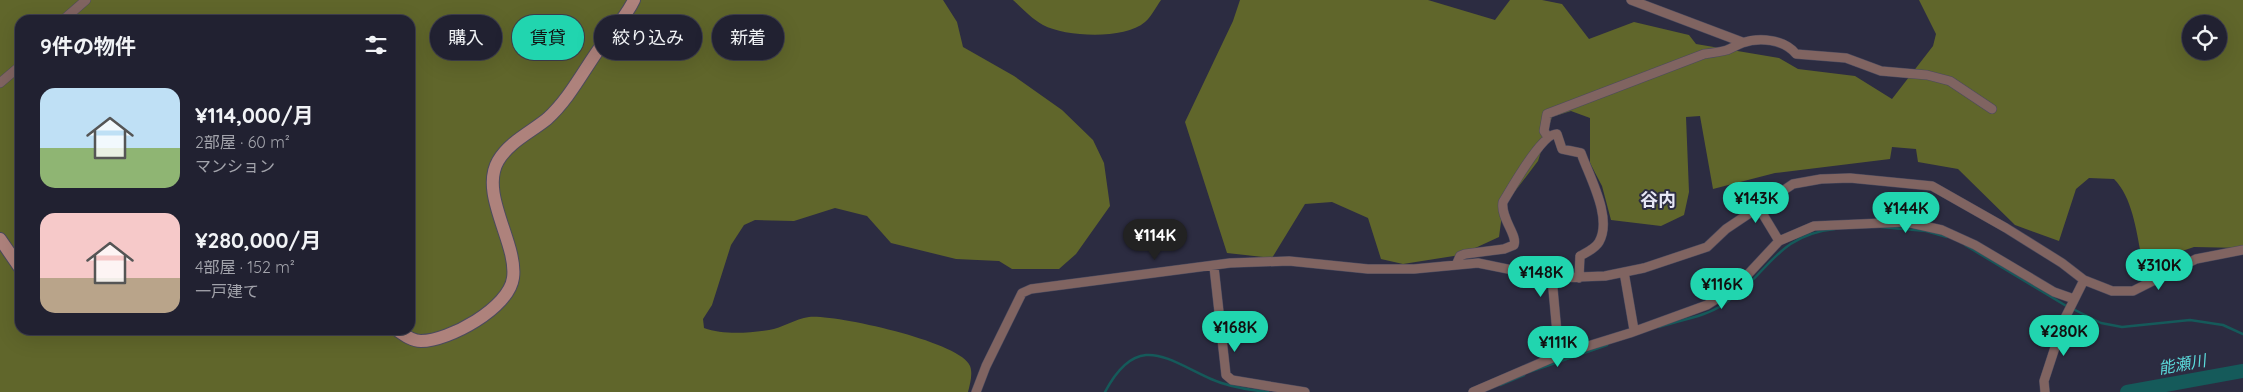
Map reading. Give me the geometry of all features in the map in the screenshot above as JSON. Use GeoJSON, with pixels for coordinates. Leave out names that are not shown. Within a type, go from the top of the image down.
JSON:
{"type":"FeatureCollection","features":[{"type":"Feature","properties":{"kind":"street"},"geometry":{"type":"LineString","coordinates":[[70,15],[86,0]]}},
{"type":"Feature","properties":{"kind":"street"},"geometry":{"type":"LineString","coordinates":[[404,335],[420,341],[441,336],[478,321],[506,296],[514,278],[493,188],[495,167],[503,153],[547,118],[565,99],[600,48],[626,16],[634,0]]}},
{"type":"Feature","properties":{"kind":"street"},"geometry":{"type":"LineString","coordinates":[[1631,0],[1742,42]]}},
{"type":"Feature","properties":{"kind":"street"},"geometry":{"type":"LineString","coordinates":[[1548,137],[1544,131],[1547,114],[1704,54],[1728,50],[1742,42],[1765,40],[1779,42],[1792,49],[1796,54],[1846,58],[1881,71],[1927,75],[1950,81],[1992,109]]}},
{"type":"Feature","properties":{"kind":"street"},"geometry":{"type":"LineString","coordinates":[[0,83],[15,70]]}},
{"type":"Feature","properties":{"kind":"street"},"geometry":{"type":"LineString","coordinates":[[1458,263],[1460,256],[1465,254],[1514,245],[1514,236],[1502,209],[1503,202],[1536,151],[1548,137],[1558,134],[1562,148],[1581,152],[1603,208],[1601,237],[1598,244],[1580,256],[1579,278]]}},
{"type":"Feature","properties":{"kind":"street"},"geometry":{"type":"LineString","coordinates":[[976,392],[986,366],[1022,293],[1031,289],[1230,264],[1289,261],[1368,269],[1414,269],[1458,263],[1478,263],[1552,278],[1579,278],[1624,272],[1661,264],[1707,247],[1726,230],[1793,184],[1821,179],[1878,180],[1932,186],[2014,233],[2062,263],[2084,280],[2112,292],[2133,291],[2196,258],[2243,250]]}},
{"type":"Feature","properties":{"kind":"street"},"geometry":{"type":"LineString","coordinates":[[1759,208],[1779,242]]}},
{"type":"Feature","properties":{"kind":"street"},"geometry":{"type":"LineString","coordinates":[[1473,392],[1559,355],[1707,305],[1738,285],[1779,242],[1814,226],[1906,222],[1942,230],[1967,241],[2072,301]]}},
{"type":"Feature","properties":{"kind":"street"},"geometry":{"type":"LineString","coordinates":[[0,239],[15,261]]}},
{"type":"Feature","properties":{"kind":"street"},"geometry":{"type":"LineString","coordinates":[[1214,267],[1226,375],[1232,380],[1304,392]]}},
{"type":"Feature","properties":{"kind":"street"},"geometry":{"type":"LineString","coordinates":[[1624,272],[1634,330]]}},
{"type":"Feature","properties":{"kind":"street"},"geometry":{"type":"LineString","coordinates":[[1552,278],[1559,355]]}},
{"type":"Feature","properties":{"kind":"street"},"geometry":{"type":"LineString","coordinates":[[2045,392],[2044,382],[2064,320],[2084,280]]}},
{"type":"Feature","properties":{"kind":"green space"},"geometry":{"type":"Polygon","coordinates":[[[0,0],[943,0],[957,22],[963,47],[1014,76],[1062,110],[1093,140],[1104,163],[1110,206],[1076,254],[1059,269],[1012,269],[999,261],[956,259],[891,243],[867,216],[835,208],[794,221],[755,220],[744,225],[731,245],[712,305],[703,319],[704,328],[736,333],[774,329],[809,317],[844,320],[896,331],[945,348],[962,357],[970,366],[971,379],[968,392],[0,392],[0,0]]]}},
{"type":"Feature","properties":{"kind":"green space"},"geometry":{"type":"Polygon","coordinates":[[[1013,0],[1161,0],[1147,20],[1136,28],[1123,32],[1095,35],[1066,32],[1043,25],[1031,17],[1013,0]]]}},
{"type":"Feature","properties":{"kind":"green space"},"geometry":{"type":"Polygon","coordinates":[[[1240,0],[1428,0],[1495,20],[1510,0],[1542,0],[1562,4],[1589,39],[1634,22],[1689,35],[1696,44],[1779,58],[1798,69],[1855,76],[1892,99],[1933,46],[1936,34],[1919,0],[2243,0],[2243,248],[2194,247],[2143,264],[2134,219],[2121,187],[2114,179],[2089,178],[2076,189],[2059,241],[2015,225],[1958,169],[1918,162],[1916,149],[1892,147],[1890,159],[1775,173],[1713,189],[1700,116],[1686,117],[1689,192],[1684,215],[1661,226],[1611,220],[1602,186],[1590,163],[1590,118],[1571,111],[1552,117],[1538,161],[1503,207],[1499,237],[1460,255],[1403,264],[1381,259],[1368,218],[1332,202],[1305,204],[1272,258],[1227,253],[1185,122],[1233,21],[1240,0]]]}},
{"type":"Feature","properties":{"kind":"waterway"},"geometry":{"type":"LineString","coordinates":[[1881,227],[1926,231],[1947,237]]}},
{"type":"Feature","properties":{"kind":"waterway"},"geometry":{"type":"LineString","coordinates":[[1659,327],[1701,315],[1717,308],[1739,293],[1785,248],[1799,239],[1835,229]]}},
{"type":"Feature","properties":{"kind":"waterway"},"geometry":{"type":"LineString","coordinates":[[1965,245],[2068,307]]}},
{"type":"Feature","properties":{"kind":"waterway"},"geometry":{"type":"LineString","coordinates":[[2073,309],[2101,323],[2122,327],[2190,320],[2223,325],[2243,334]]}},
{"type":"Feature","properties":{"kind":"waterway"},"geometry":{"type":"LineString","coordinates":[[1529,372],[1607,345]]}},
{"type":"Feature","properties":{"kind":"waterway"},"geometry":{"type":"LineString","coordinates":[[1105,392],[1117,373],[1129,362],[1140,356],[1153,355],[1166,358],[1225,384],[1268,392]]}},
{"type":"Feature","properties":{"kind":"waterway","name":"能瀬川"},"geometry":{"type":"LineString","coordinates":[[2127,392],[2243,371]]}},
{"type":"Feature","properties":{"kind":"waterway"},"geometry":{"type":"LineString","coordinates":[[1500,385],[1524,375]]}},
{"type":"Feature","properties":{"kind":"district","name":"谷内"},"geometry":{"type":"Point","coordinates":[1658,200]}}]}
